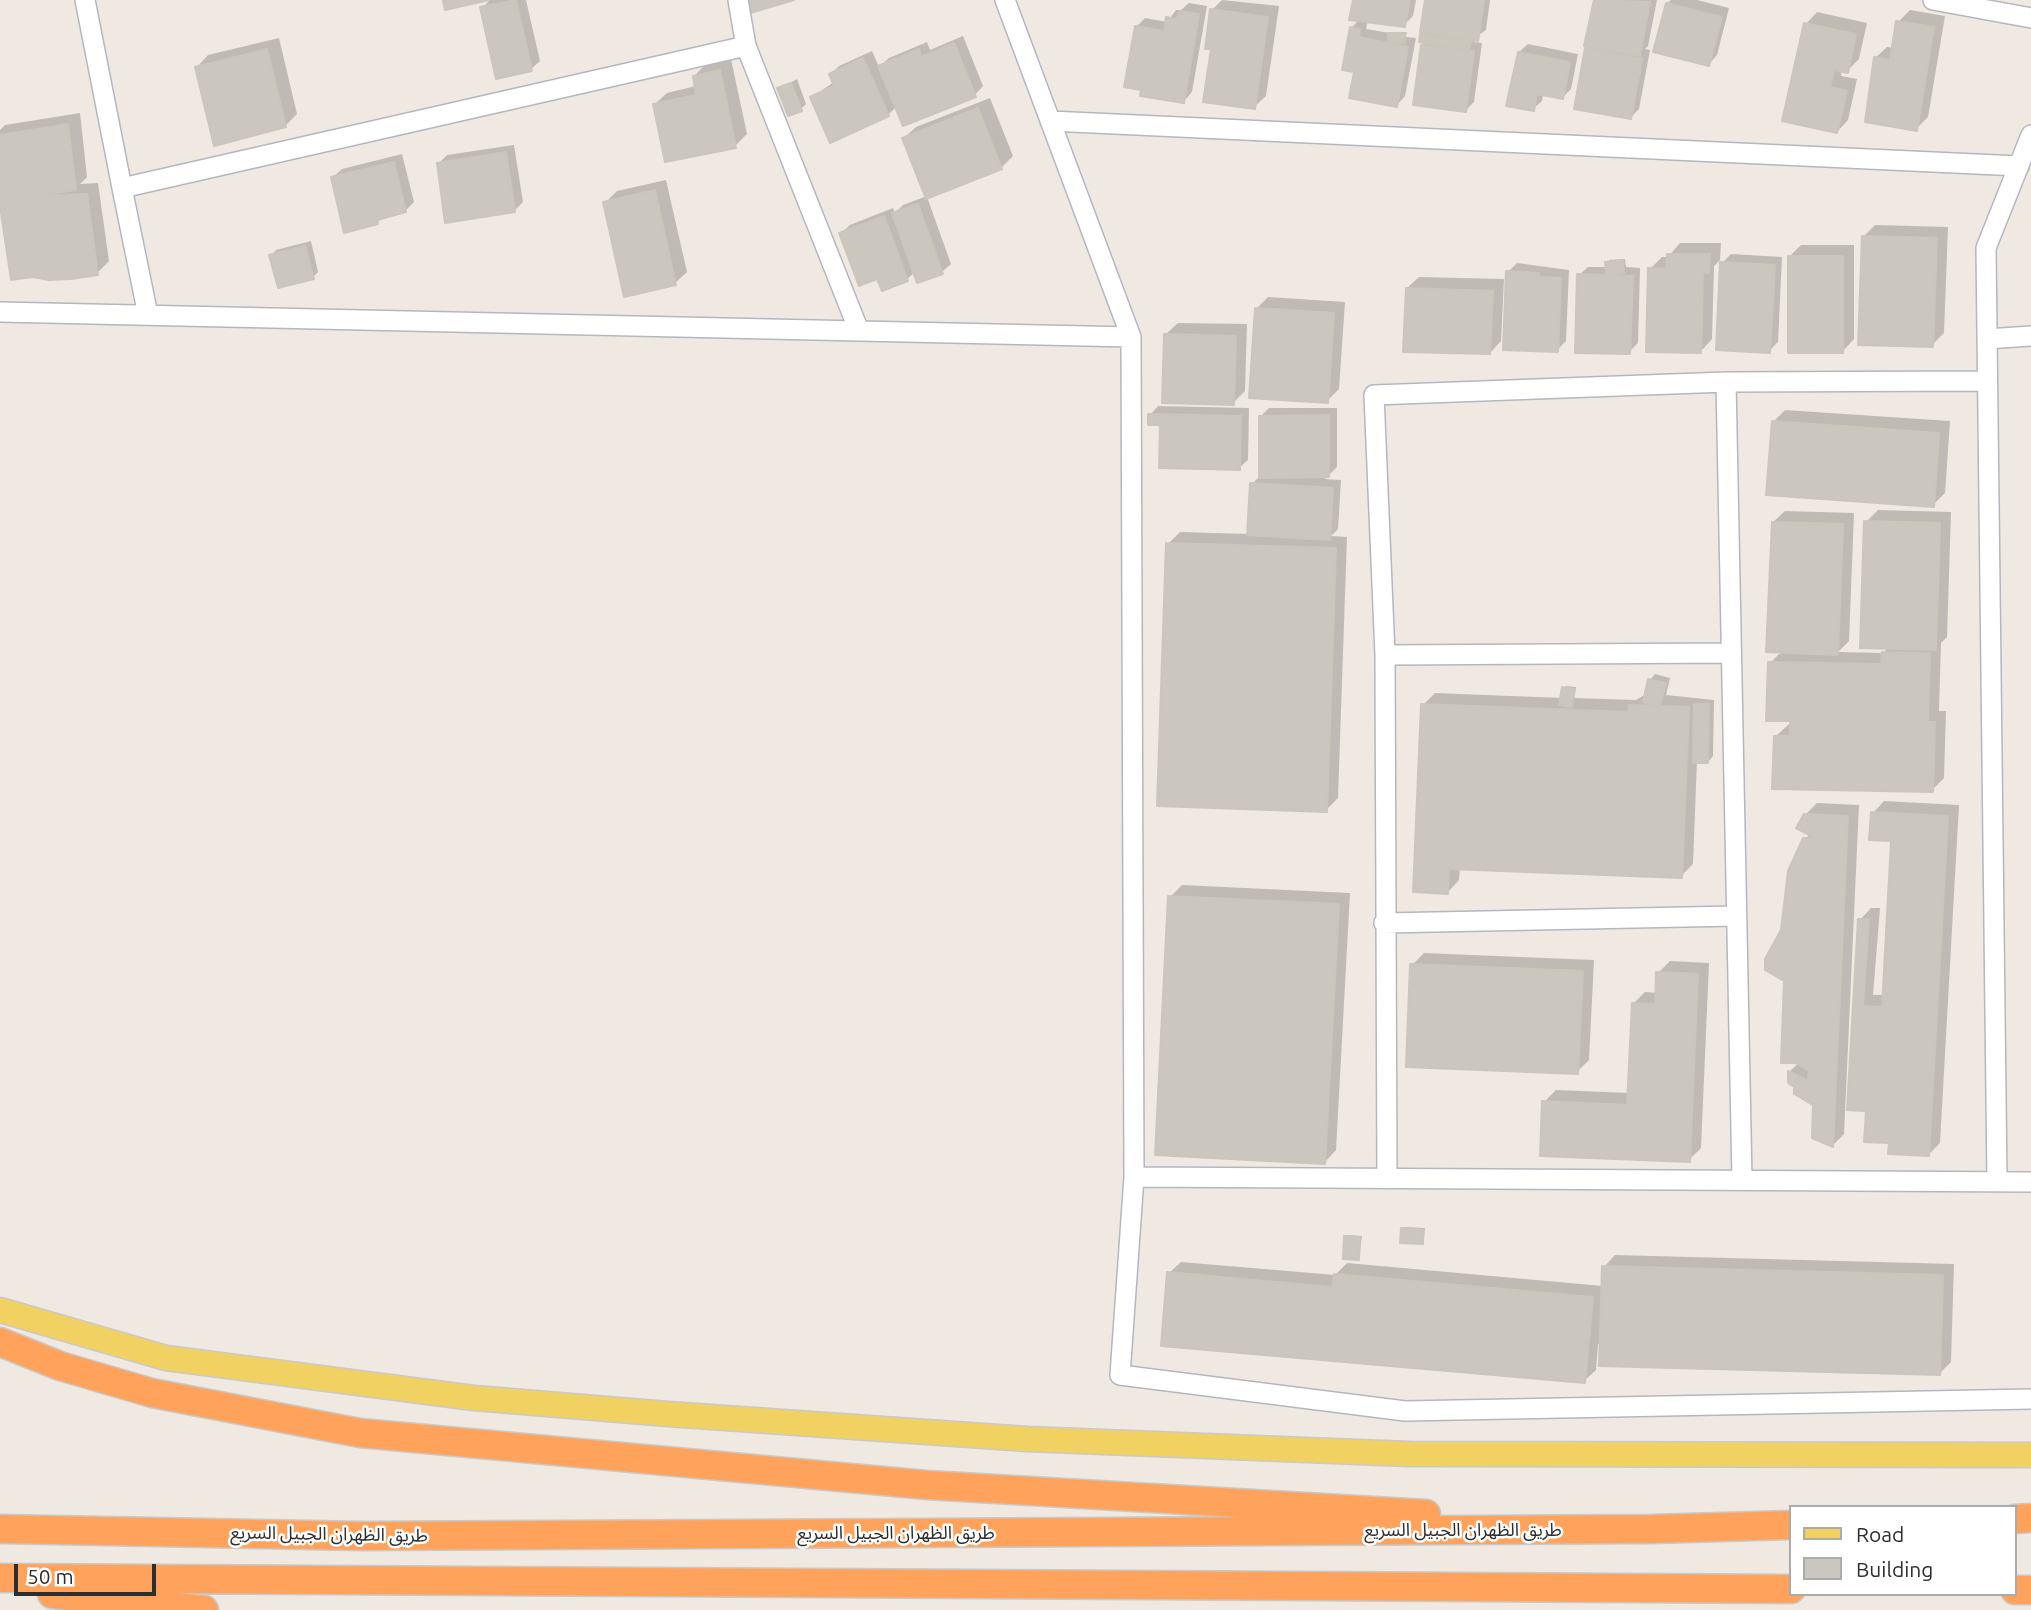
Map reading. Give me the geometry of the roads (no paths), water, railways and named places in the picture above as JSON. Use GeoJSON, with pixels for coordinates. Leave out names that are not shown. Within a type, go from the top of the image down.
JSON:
{"type":"FeatureCollection","features":[{"type":"Feature","properties":{"kind":"highway"},"geometry":{"type":"LineString","coordinates":[[0,1342],[60,1366],[152,1393],[360,1433],[926,1485],[1245,1501],[1652,1530]]}},
{"type":"Feature","properties":{"kind":"highway","name":"طريق الظهران الجبيل السريع"},"geometry":{"type":"LineString","coordinates":[[0,1529],[361,1536],[1652,1530],[1790,1525]]}},
{"type":"Feature","properties":{"kind":"highway"},"geometry":{"type":"LineString","coordinates":[[0,1578],[1790,1589]]}},
{"type":"Feature","properties":{"kind":"highway"},"geometry":{"type":"LineString","coordinates":[[0,1589],[204,1610]]}},
{"type":"Feature","properties":{"kind":"main road"},"geometry":{"type":"LineString","coordinates":[[0,1310],[166,1357],[474,1398],[696,1416],[1027,1439],[1409,1454],[2031,1455]]}},
{"type":"Feature","properties":{"kind":"street"},"geometry":{"type":"LineString","coordinates":[[85,0],[148,315]]}},
{"type":"Feature","properties":{"kind":"street"},"geometry":{"type":"LineString","coordinates":[[738,0],[746,46],[859,331]]}},
{"type":"Feature","properties":{"kind":"street"},"geometry":{"type":"LineString","coordinates":[[1005,0],[1132,337],[1134,1177],[1120,1375],[1405,1411],[2031,1399]]}},
{"type":"Feature","properties":{"kind":"street"},"geometry":{"type":"LineString","coordinates":[[1933,0],[2031,18]]}},
{"type":"Feature","properties":{"kind":"street"},"geometry":{"type":"LineString","coordinates":[[122,188],[746,46]]}},
{"type":"Feature","properties":{"kind":"street"},"geometry":{"type":"LineString","coordinates":[[1050,121],[2019,166]]}},
{"type":"Feature","properties":{"kind":"street"},"geometry":{"type":"LineString","coordinates":[[1997,1181],[1986,248],[2031,135]]}},
{"type":"Feature","properties":{"kind":"street"},"geometry":{"type":"LineString","coordinates":[[0,312],[1132,337]]}},
{"type":"Feature","properties":{"kind":"street"},"geometry":{"type":"LineString","coordinates":[[1987,340],[2031,336]]}},
{"type":"Feature","properties":{"kind":"street"},"geometry":{"type":"LineString","coordinates":[[1387,1178],[1385,655],[1374,395],[1726,382],[1987,381]]}},
{"type":"Feature","properties":{"kind":"street"},"geometry":{"type":"LineString","coordinates":[[1726,382],[1742,1180]]}},
{"type":"Feature","properties":{"kind":"street"},"geometry":{"type":"LineString","coordinates":[[1385,655],[1731,653]]}},
{"type":"Feature","properties":{"kind":"street"},"geometry":{"type":"LineString","coordinates":[[1384,923],[1736,916]]}},
{"type":"Feature","properties":{"kind":"street"},"geometry":{"type":"LineString","coordinates":[[1134,1177],[2031,1182]]}}]}
